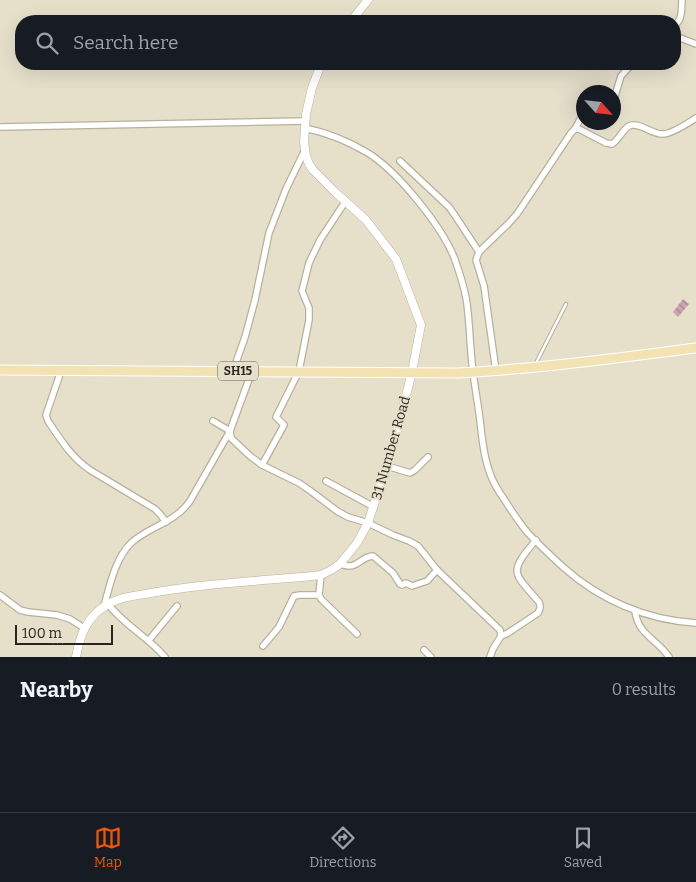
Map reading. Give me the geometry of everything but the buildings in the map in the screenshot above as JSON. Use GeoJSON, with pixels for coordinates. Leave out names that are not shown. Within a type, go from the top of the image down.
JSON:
{"type":"FeatureCollection","features":[{"type":"Feature","properties":{"kind":"main road"},"geometry":{"type":"LineString","coordinates":[[356,15],[368,0]]}},
{"type":"Feature","properties":{"kind":"main road","name":"31 Number Road"},"geometry":{"type":"LineString","coordinates":[[76,657],[84,628],[91,618],[106,605],[124,598],[157,592],[321,575],[340,564],[368,523],[387,466],[412,372],[421,325],[396,259],[366,220],[345,202],[309,164],[305,150],[305,121],[312,88],[319,70]]}},
{"type":"Feature","properties":{"kind":"main road","name":"SH15"},"geometry":{"type":"LineString","coordinates":[[0,370],[474,372],[535,367],[696,348]]}},
{"type":"Feature","properties":{"kind":"street"},"geometry":{"type":"LineString","coordinates":[[681,16],[682,0]]}},
{"type":"Feature","properties":{"kind":"street"},"geometry":{"type":"LineString","coordinates":[[681,38],[696,44]]}},
{"type":"Feature","properties":{"kind":"street"},"geometry":{"type":"LineString","coordinates":[[618,85],[621,76],[626,70]]}},
{"type":"Feature","properties":{"kind":"street"},"geometry":{"type":"LineString","coordinates":[[495,371],[484,286],[476,260],[479,252],[517,214],[571,133],[575,129],[579,129],[606,143],[612,144],[629,126],[638,126],[663,134],[696,118]]}},
{"type":"Feature","properties":{"kind":"street"},"geometry":{"type":"LineString","coordinates":[[0,127],[305,121],[322,132],[369,154],[400,182],[420,204],[453,256],[467,302],[482,434],[491,476],[513,512],[527,532],[572,575],[617,604],[655,617],[696,623]]}},
{"type":"Feature","properties":{"kind":"street"},"geometry":{"type":"LineString","coordinates":[[233,371],[255,300],[269,233],[286,189],[305,150]]}},
{"type":"Feature","properties":{"kind":"street"},"geometry":{"type":"LineString","coordinates":[[400,161],[438,196],[454,214],[479,252]]}},
{"type":"Feature","properties":{"kind":"street"},"geometry":{"type":"LineString","coordinates":[[262,464],[284,425],[276,417],[299,371],[310,314],[302,291],[310,263],[316,248],[345,202]]}},
{"type":"Feature","properties":{"kind":"street"},"geometry":{"type":"LineString","coordinates":[[61,371],[46,415],[69,451],[82,465],[155,509],[166,522]]}},
{"type":"Feature","properties":{"kind":"street"},"geometry":{"type":"LineString","coordinates":[[165,657],[149,640],[122,620],[106,605],[112,578],[118,562],[130,544],[181,512],[190,501],[230,431],[252,371]]}},
{"type":"Feature","properties":{"kind":"street"},"geometry":{"type":"LineString","coordinates":[[212,421],[230,431]]}},
{"type":"Feature","properties":{"kind":"street"},"geometry":{"type":"LineString","coordinates":[[230,431],[231,438],[250,456],[299,483],[336,511],[409,540],[418,546],[437,570],[498,628],[501,636]]}},
{"type":"Feature","properties":{"kind":"street"},"geometry":{"type":"LineString","coordinates":[[387,466],[410,473],[416,470],[428,457]]}},
{"type":"Feature","properties":{"kind":"street"},"geometry":{"type":"LineString","coordinates":[[326,481],[374,507]]}},
{"type":"Feature","properties":{"kind":"street"},"geometry":{"type":"LineString","coordinates":[[490,657],[501,636],[540,610],[539,602],[517,574],[519,562],[536,540]]}},
{"type":"Feature","properties":{"kind":"street"},"geometry":{"type":"LineString","coordinates":[[340,564],[355,565],[368,556],[373,556],[393,573],[400,584],[406,583],[412,586],[427,582],[437,570]]}},
{"type":"Feature","properties":{"kind":"street"},"geometry":{"type":"LineString","coordinates":[[321,575],[319,594],[322,601],[357,634]]}},
{"type":"Feature","properties":{"kind":"street"},"geometry":{"type":"LineString","coordinates":[[263,646],[280,626],[294,596],[319,594]]}},
{"type":"Feature","properties":{"kind":"street"},"geometry":{"type":"LineString","coordinates":[[0,595],[20,610],[57,615],[70,619],[84,628]]}},
{"type":"Feature","properties":{"kind":"street"},"geometry":{"type":"LineString","coordinates":[[149,640],[177,606]]}},
{"type":"Feature","properties":{"kind":"street"},"geometry":{"type":"LineString","coordinates":[[635,611],[639,625],[644,633],[669,657]]}},
{"type":"Feature","properties":{"kind":"street"},"geometry":{"type":"LineString","coordinates":[[424,650],[431,657]]}},
{"type":"Feature","properties":{"kind":"lane"},"geometry":{"type":"LineString","coordinates":[[535,367],[566,304]]}}]}
